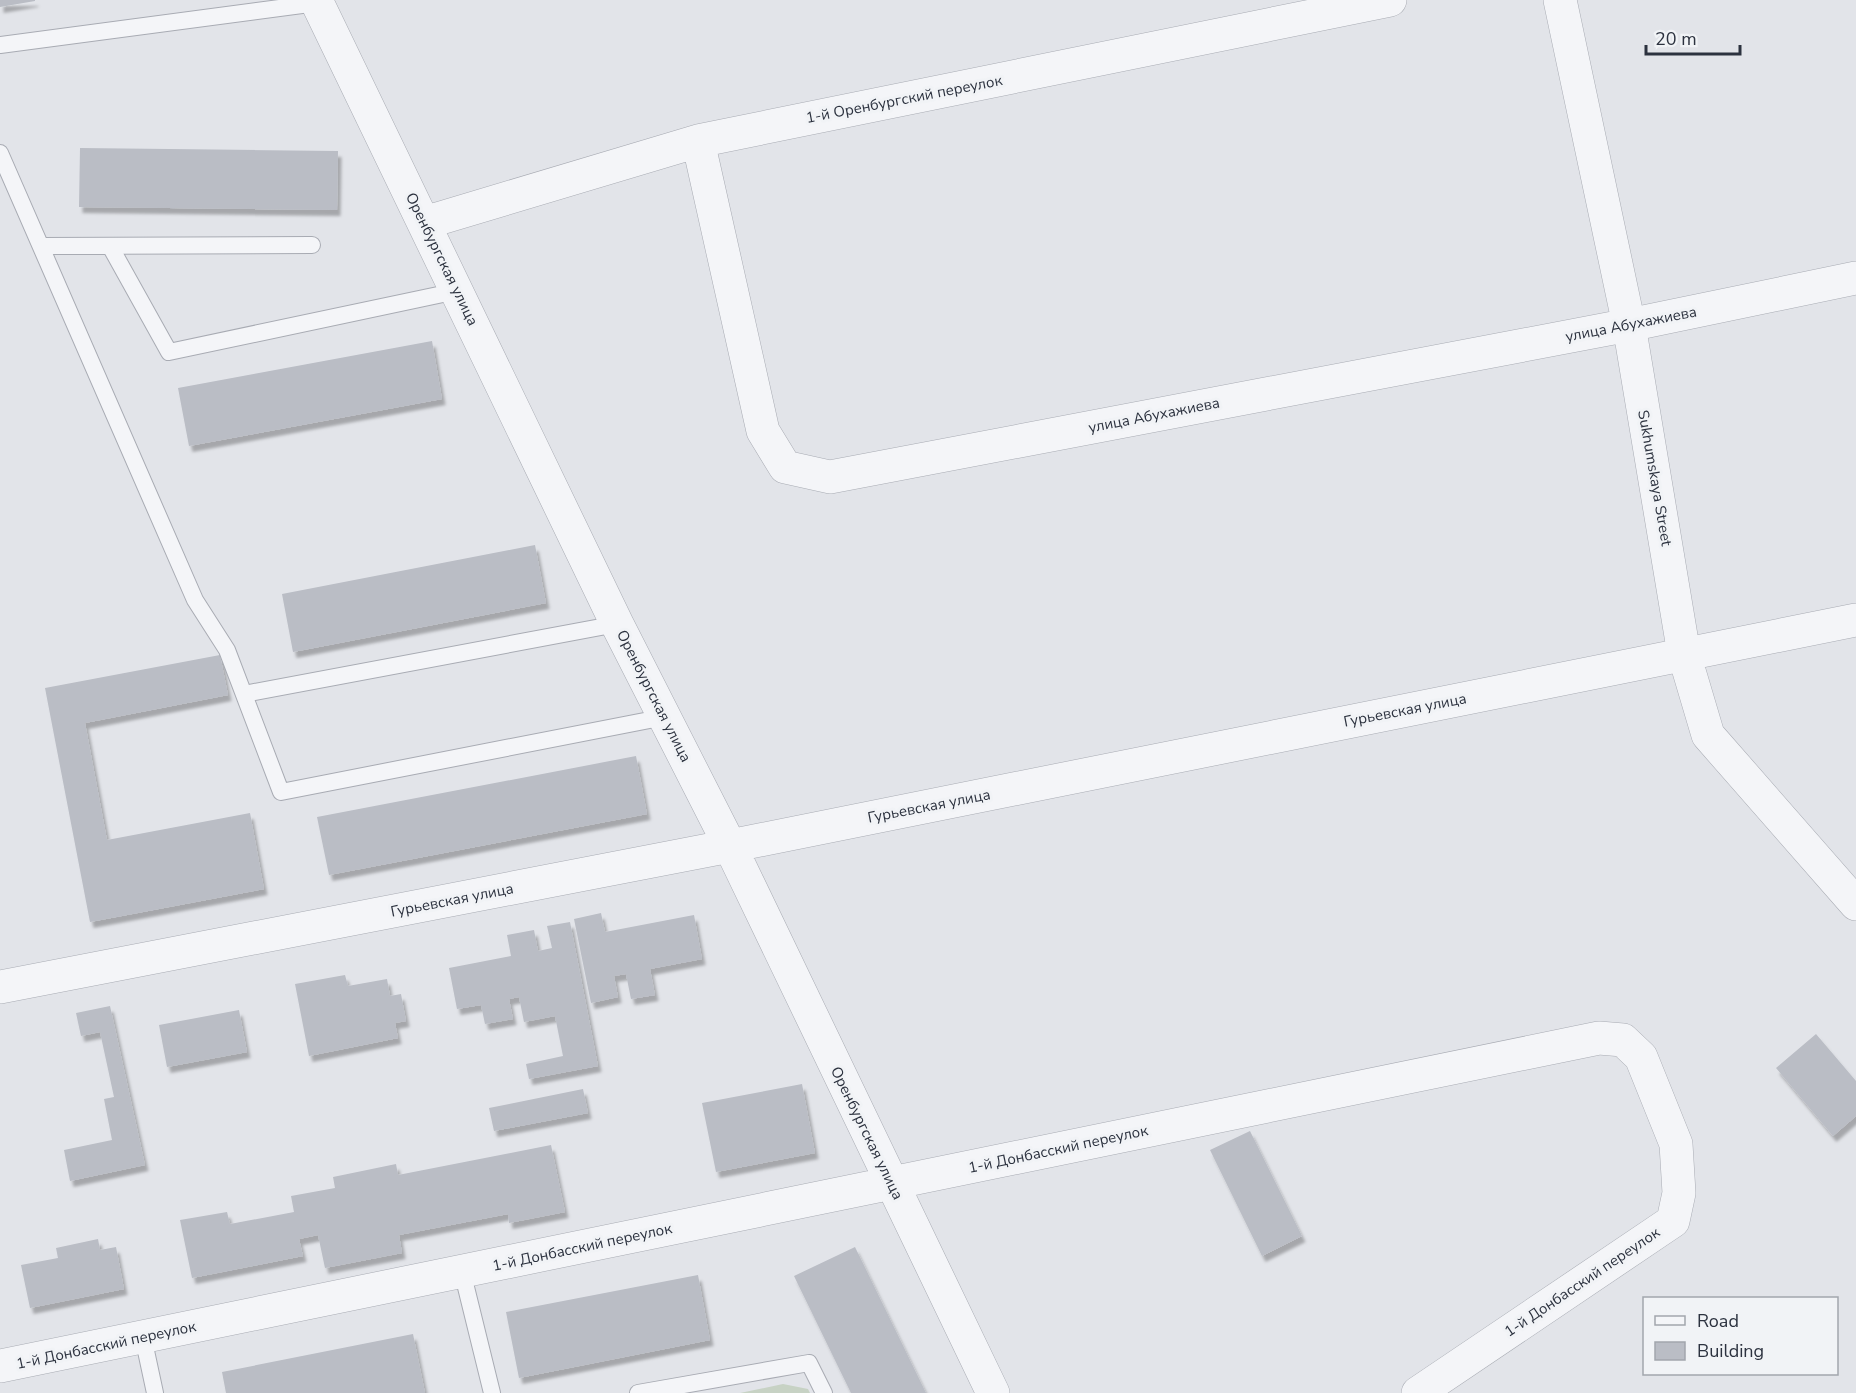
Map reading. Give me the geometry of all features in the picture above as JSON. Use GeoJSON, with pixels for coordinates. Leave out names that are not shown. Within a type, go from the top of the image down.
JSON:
{"type":"FeatureCollection","features":[{"type":"Feature","properties":{"kind":"street","name":"1-й Оренбургский переулок"},"geometry":{"type":"LineString","coordinates":[[424,223],[698,141],[1390,0]]}},
{"type":"Feature","properties":{"kind":"street","name":"Sukhumskaya Street"},"geometry":{"type":"LineString","coordinates":[[1560,0],[1629,325],[1684,654],[1708,735],[1856,904]]}},
{"type":"Feature","properties":{"kind":"street","name":"Оренбургская улица"},"geometry":{"type":"LineString","coordinates":[[316,1],[618,624],[730,846],[993,1393]]}},
{"type":"Feature","properties":{"kind":"street","name":"улица Абухажиева"},"geometry":{"type":"LineString","coordinates":[[698,141],[763,431],[785,467],[830,477],[1629,325],[1856,278]]}},
{"type":"Feature","properties":{"kind":"street","name":"Гурьевская улица"},"geometry":{"type":"LineString","coordinates":[[0,987],[730,846],[1856,620]]}},
{"type":"Feature","properties":{"kind":"street","name":"1-й Донбасский переулок"},"geometry":{"type":"LineString","coordinates":[[0,1366],[1599,1038],[1623,1040],[1641,1057],[1676,1144],[1679,1193],[1673,1221],[1418,1393]]}},
{"type":"Feature","properties":{"kind":"lane"},"geometry":{"type":"LineString","coordinates":[[0,45],[316,1]]}},
{"type":"Feature","properties":{"kind":"lane"},"geometry":{"type":"LineString","coordinates":[[0,153],[195,600],[228,650],[281,792],[665,717]]}},
{"type":"Feature","properties":{"kind":"lane"},"geometry":{"type":"LineString","coordinates":[[41,246],[312,246]]}},
{"type":"Feature","properties":{"kind":"lane"},"geometry":{"type":"LineString","coordinates":[[110,246],[169,352],[457,291]]}},
{"type":"Feature","properties":{"kind":"lane"},"geometry":{"type":"LineString","coordinates":[[244,694],[618,624]]}},
{"type":"Feature","properties":{"kind":"lane"},"geometry":{"type":"LineString","coordinates":[[462,1271],[492,1393]]}},
{"type":"Feature","properties":{"kind":"lane"},"geometry":{"type":"LineString","coordinates":[[143,1337],[155,1393]]}},
{"type":"Feature","properties":{"kind":"lane"},"geometry":{"type":"LineString","coordinates":[[638,1393],[809,1363],[824,1393]]}},
{"type":"Feature","properties":{"kind":"green space"},"geometry":{"type":"Polygon","coordinates":[[[783,1384],[808,1389],[810,1393],[740,1393],[783,1384]]]}},
{"type":"Feature","properties":{"kind":"building"},"geometry":{"type":"Polygon","coordinates":[[[0,0],[35,0],[35,1],[0,7],[0,0]]]}},
{"type":"Feature","properties":{"kind":"building"},"geometry":{"type":"Polygon","coordinates":[[[80,148],[338,151],[337,210],[79,207],[80,148]]]}},
{"type":"Feature","properties":{"kind":"building"},"geometry":{"type":"Polygon","coordinates":[[[432,341],[442,399],[189,446],[178,388],[432,341]]]}},
{"type":"Feature","properties":{"kind":"building"},"geometry":{"type":"Polygon","coordinates":[[[535,545],[546,603],[293,652],[282,594],[535,545]]]}},
{"type":"Feature","properties":{"kind":"building"},"geometry":{"type":"Polygon","coordinates":[[[220,655],[228,695],[85,723],[107,840],[250,813],[264,889],[90,922],[45,688],[220,655]]]}},
{"type":"Feature","properties":{"kind":"building"},"geometry":{"type":"Polygon","coordinates":[[[636,756],[647,814],[329,875],[317,817],[636,756]]]}},
{"type":"Feature","properties":{"kind":"building"},"geometry":{"type":"Polygon","coordinates":[[[601,913],[605,932],[694,915],[702,959],[650,969],[655,995],[631,999],[626,974],[614,976],[618,997],[591,1003],[574,919],[601,913]]]}},
{"type":"Feature","properties":{"kind":"building"},"geometry":{"type":"Polygon","coordinates":[[[570,922],[598,1066],[529,1079],[526,1064],[563,1056],[555,1016],[524,1022],[519,997],[509,999],[513,1019],[485,1024],[481,1005],[457,1009],[449,968],[511,956],[507,935],[534,930],[538,951],[552,948],[547,926],[570,922]]]}},
{"type":"Feature","properties":{"kind":"building"},"geometry":{"type":"Polygon","coordinates":[[[345,975],[348,986],[387,979],[390,996],[401,994],[406,1021],[395,1023],[398,1038],[309,1056],[295,984],[345,975]]]}},
{"type":"Feature","properties":{"kind":"building"},"geometry":{"type":"Polygon","coordinates":[[[110,1006],[145,1165],[70,1181],[64,1150],[112,1140],[104,1099],[114,1097],[100,1032],[81,1036],[76,1013],[110,1006]]]}},
{"type":"Feature","properties":{"kind":"building"},"geometry":{"type":"Polygon","coordinates":[[[239,1010],[247,1052],[167,1067],[159,1025],[239,1010]]]}},
{"type":"Feature","properties":{"kind":"building"},"geometry":{"type":"Polygon","coordinates":[[[1816,1034],[1856,1081],[1856,1116],[1833,1136],[1776,1068],[1816,1034]]]}},
{"type":"Feature","properties":{"kind":"building"},"geometry":{"type":"Polygon","coordinates":[[[802,1084],[815,1153],[716,1172],[702,1103],[802,1084]]]}},
{"type":"Feature","properties":{"kind":"building"},"geometry":{"type":"Polygon","coordinates":[[[583,1089],[588,1113],[494,1131],[489,1108],[583,1089]]]}},
{"type":"Feature","properties":{"kind":"building"},"geometry":{"type":"Polygon","coordinates":[[[1250,1131],[1302,1236],[1262,1256],[1210,1150],[1250,1131]]]}},
{"type":"Feature","properties":{"kind":"building"},"geometry":{"type":"Polygon","coordinates":[[[551,1145],[565,1212],[509,1223],[508,1214],[399,1235],[402,1253],[325,1268],[318,1235],[299,1239],[303,1256],[192,1278],[180,1220],[227,1212],[230,1224],[294,1212],[291,1196],[335,1188],[333,1177],[396,1164],[398,1175],[551,1145]]]}},
{"type":"Feature","properties":{"kind":"building"},"geometry":{"type":"Polygon","coordinates":[[[98,1239],[100,1250],[116,1247],[124,1289],[30,1308],[21,1265],[58,1258],[56,1248],[98,1239]]]}},
{"type":"Feature","properties":{"kind":"building"},"geometry":{"type":"Polygon","coordinates":[[[855,1247],[926,1393],[851,1393],[794,1276],[855,1247]]]}},
{"type":"Feature","properties":{"kind":"building"},"geometry":{"type":"Polygon","coordinates":[[[698,1275],[710,1340],[519,1378],[506,1312],[698,1275]]]}},
{"type":"Feature","properties":{"kind":"building"},"geometry":{"type":"Polygon","coordinates":[[[413,1334],[425,1393],[226,1393],[222,1372],[413,1334]]]}}]}
